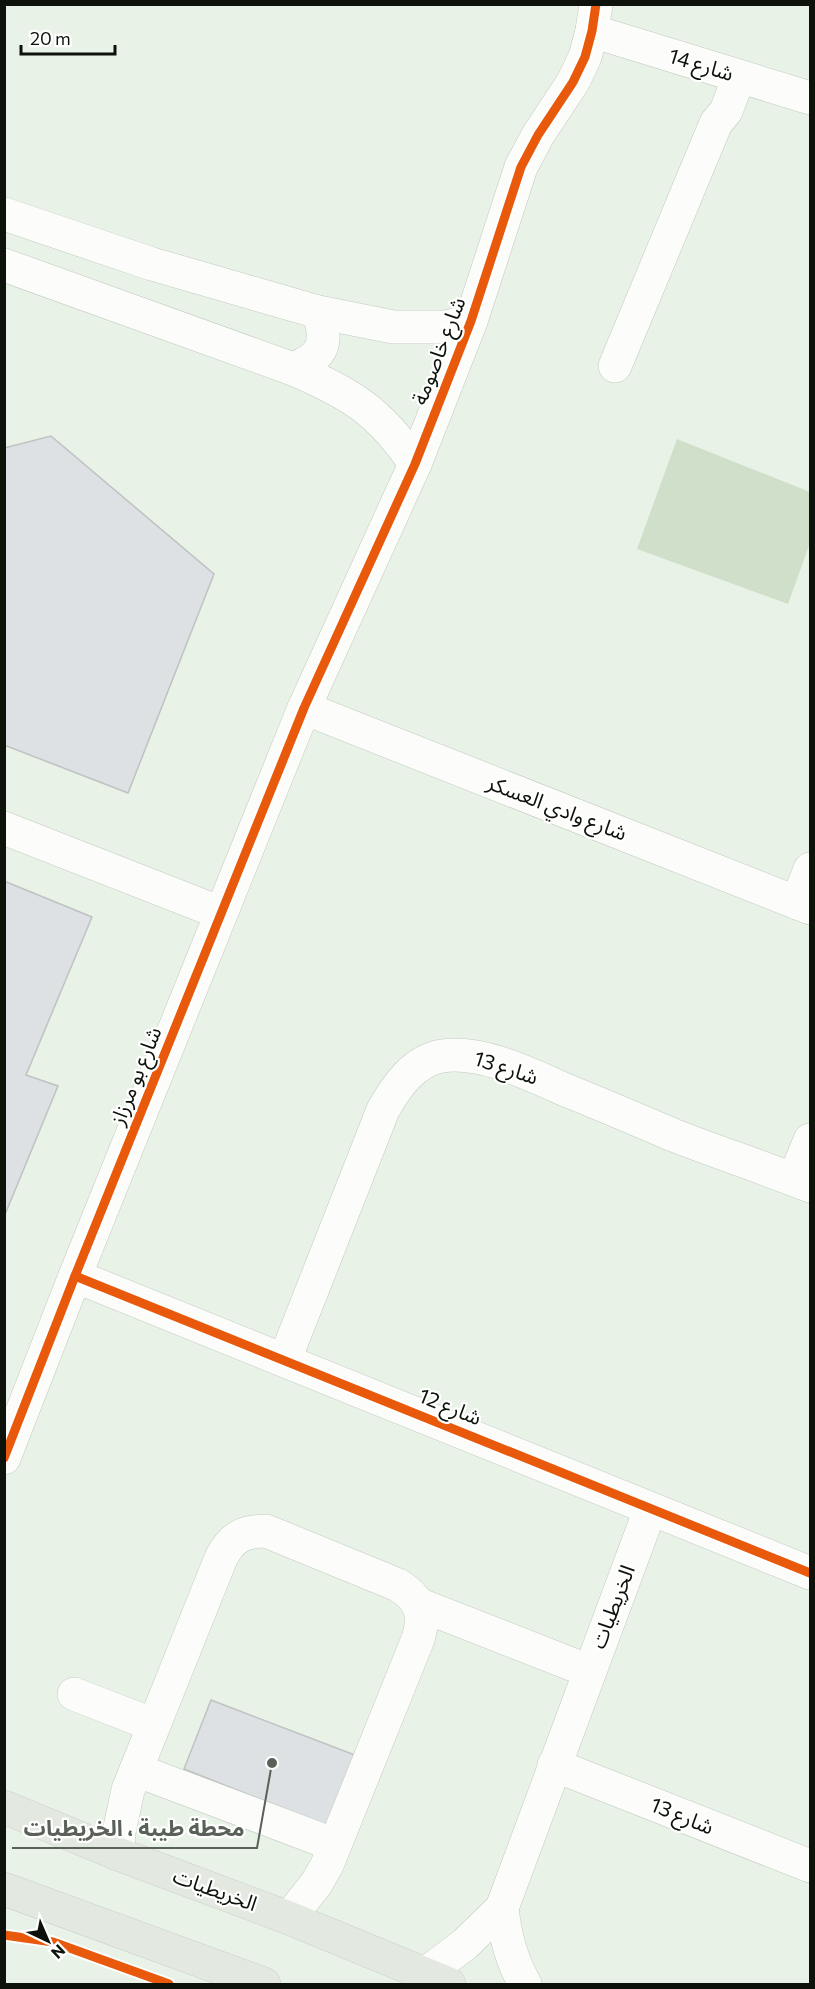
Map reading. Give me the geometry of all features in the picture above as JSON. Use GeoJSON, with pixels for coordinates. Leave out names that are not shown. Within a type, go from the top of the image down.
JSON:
{"type":"FeatureCollection","features":[{"type":"Feature","properties":{"kind":"main road","name":"الخريطيات"},"geometry":{"type":"LineString","coordinates":[[4,1807],[118,1854],[289,1917],[436,1980]]}},
{"type":"Feature","properties":{"kind":"main road"},"geometry":{"type":"LineString","coordinates":[[4,1889],[264,1984]]}},
{"type":"Feature","properties":{"kind":"street","name":"شارع 14"},"geometry":{"type":"LineString","coordinates":[[594,18],[730,74],[810,98]]}},
{"type":"Feature","properties":{"kind":"street","name":"شارع خاصومة"},"geometry":{"type":"LineString","coordinates":[[304,708],[415,464],[471,321],[521,167],[538,135],[573,82],[585,57],[594,18]]}},
{"type":"Feature","properties":{"kind":"street"},"geometry":{"type":"LineString","coordinates":[[615,366],[716,123],[713,107],[730,74]]}},
{"type":"Feature","properties":{"kind":"street"},"geometry":{"type":"LineString","coordinates":[[4,214],[152,264],[318,312],[393,327],[446,327],[471,321]]}},
{"type":"Feature","properties":{"kind":"street"},"geometry":{"type":"LineString","coordinates":[[4,266],[330,384],[369,411],[387,427],[415,464]]}},
{"type":"Feature","properties":{"kind":"street"},"geometry":{"type":"LineString","coordinates":[[293,369],[310,362],[322,347],[324,329],[318,312]]}},
{"type":"Feature","properties":{"kind":"street","name":"شارع وادي العسكر"},"geometry":{"type":"LineString","coordinates":[[304,708],[804,905]]}},
{"type":"Feature","properties":{"kind":"street","name":"شارع بو مرزاز"},"geometry":{"type":"LineString","coordinates":[[4,1458],[304,708]]}},
{"type":"Feature","properties":{"kind":"street"},"geometry":{"type":"LineString","coordinates":[[4,828],[221,913]]}},
{"type":"Feature","properties":{"kind":"street"},"geometry":{"type":"LineString","coordinates":[[804,905],[810,869]]}},
{"type":"Feature","properties":{"kind":"street","name":"شارع 13"},"geometry":{"type":"LineString","coordinates":[[285,1359],[383,1110],[395,1088],[425,1061],[441,1056],[464,1055],[508,1066],[675,1135],[802,1182],[810,1140]]}},
{"type":"Feature","properties":{"kind":"street","name":"شارع 12"},"geometry":{"type":"LineString","coordinates":[[75,1276],[810,1573]]}},
{"type":"Feature","properties":{"kind":"street","name":"الخريطيات"},"geometry":{"type":"LineString","coordinates":[[436,1980],[465,1944],[502,1908],[650,1509]]}},
{"type":"Feature","properties":{"kind":"street"},"geometry":{"type":"LineString","coordinates":[[118,1854],[123,1811],[136,1770],[221,1558],[228,1545],[238,1536],[252,1531],[266,1531],[398,1585],[410,1592],[422,1615],[422,1627],[418,1639],[327,1865],[316,1884],[289,1917]]}},
{"type":"Feature","properties":{"kind":"street"},"geometry":{"type":"LineString","coordinates":[[418,1604],[589,1671]]}},
{"type":"Feature","properties":{"kind":"street"},"geometry":{"type":"LineString","coordinates":[[74,1694],[154,1725]]}},
{"type":"Feature","properties":{"kind":"street","name":"شارع 13"},"geometry":{"type":"LineString","coordinates":[[554,1765],[810,1866]]}},
{"type":"Feature","properties":{"kind":"street"},"geometry":{"type":"LineString","coordinates":[[136,1770],[335,1845]]}},
{"type":"Feature","properties":{"kind":"street","name":"الخريطيات"},"geometry":{"type":"LineString","coordinates":[[502,1908],[511,1956],[525,1984]]}},
{"type":"Feature","properties":{"kind":"green space"},"geometry":{"type":"Polygon","coordinates":[[[677,439],[810,492],[810,543],[788,604],[637,549],[677,439]]]}},
{"type":"Feature","properties":{"kind":"building"},"geometry":{"type":"Polygon","coordinates":[[[51,436],[214,574],[128,793],[4,745],[4,448],[51,436]]]}},
{"type":"Feature","properties":{"kind":"building"},"geometry":{"type":"Polygon","coordinates":[[[4,881],[92,917],[26,1075],[58,1086],[4,1217],[4,881]]]}},
{"type":"Feature","properties":{"kind":"building"},"geometry":{"type":"Polygon","coordinates":[[[211,1700],[360,1757],[333,1828],[184,1769],[211,1700]]]}},
{"type":"Feature","properties":{"kind":"cycle path"},"geometry":{"type":"LineString","coordinates":[[4,1458],[304,708],[415,464],[471,321],[521,167],[538,135],[573,82],[585,57],[596,4]]}},
{"type":"Feature","properties":{"kind":"cycle path"},"geometry":{"type":"LineString","coordinates":[[75,1276],[810,1573]]}},
{"type":"Feature","properties":{"kind":"cycle path"},"geometry":{"type":"LineString","coordinates":[[4,1935],[53,1942],[169,1984]]}},
{"type":"Feature","properties":{"kind":"place","name":"محطة طيبة ، الخريطيات"},"geometry":{"type":"Point","coordinates":[272,1763]}}]}
